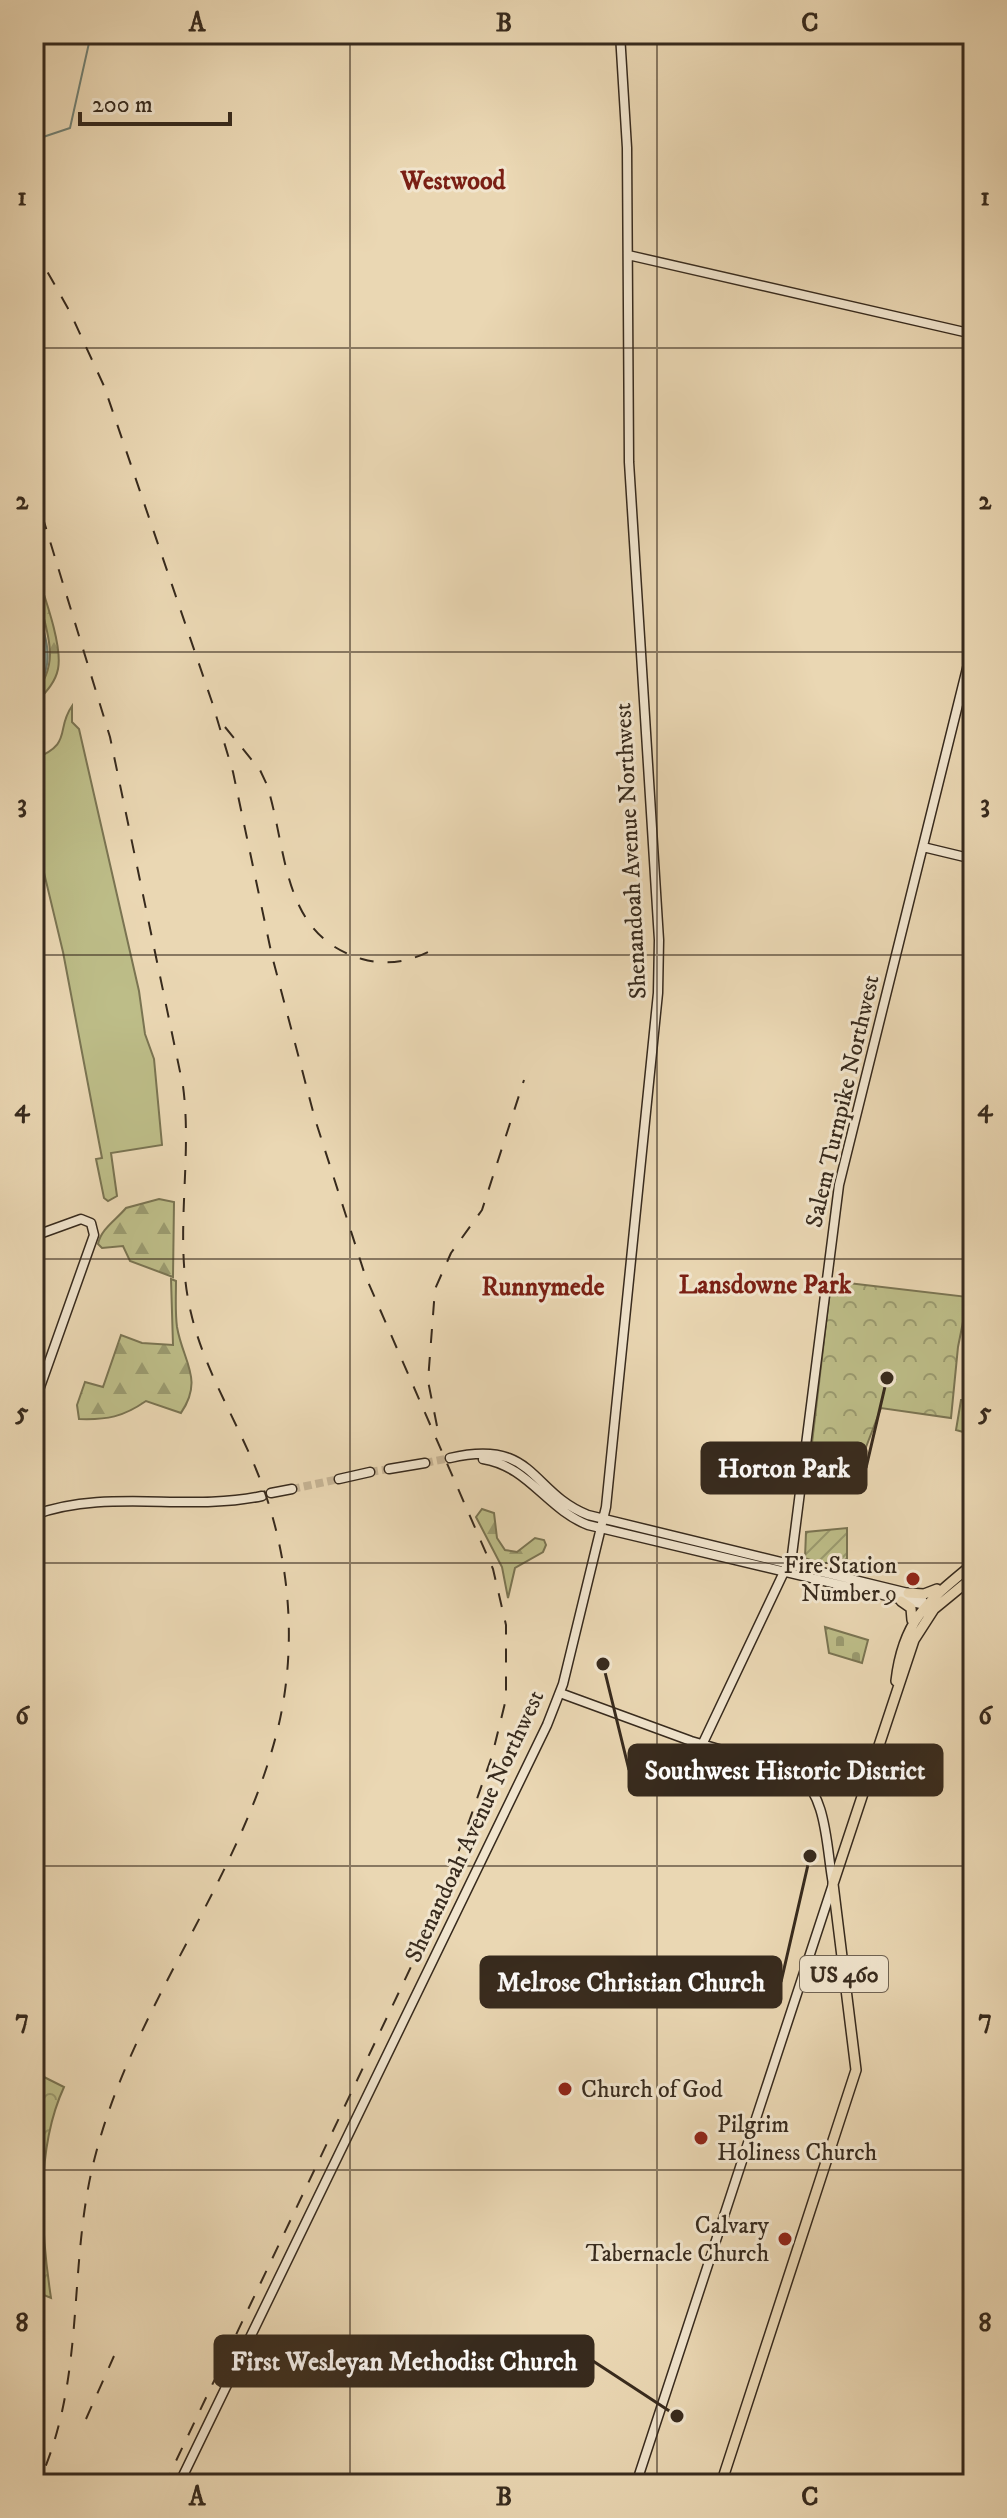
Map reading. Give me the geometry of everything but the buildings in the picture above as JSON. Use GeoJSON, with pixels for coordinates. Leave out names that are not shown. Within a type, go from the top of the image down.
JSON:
{"type":"FeatureCollection","features":[{"type":"Feature","properties":{"kind":"main road"},"geometry":{"type":"LineString","coordinates":[[911,1625],[912,1611],[904,1597],[932,1592],[963,1567],[973,1565]]}},
{"type":"Feature","properties":{"kind":"main road","name":"US 460"},"geometry":{"type":"LineString","coordinates":[[894,1696],[900,1654],[911,1625],[925,1605],[973,1565]]}},
{"type":"Feature","properties":{"kind":"main road","name":"US 460"},"geometry":{"type":"LineString","coordinates":[[721,2484],[857,2063],[833,1884],[894,1696],[925,1620],[973,1577]]}},
{"type":"Feature","properties":{"kind":"main road"},"geometry":{"type":"LineString","coordinates":[[911,1651],[909,1641],[925,1605],[944,1600]]}},
{"type":"Feature","properties":{"kind":"street","name":"Shenandoah Avenue Northwest"},"geometry":{"type":"LineString","coordinates":[[179,2484],[560,1693],[603,1524],[659,970],[629,462],[627,136],[620,34]]}},
{"type":"Feature","properties":{"kind":"street"},"geometry":{"type":"LineString","coordinates":[[628,255],[973,334]]}},
{"type":"Feature","properties":{"kind":"street","name":"Salem Turnpike Northwest"},"geometry":{"type":"LineString","coordinates":[[702,1745],[787,1570],[839,1185],[973,644]]}},
{"type":"Feature","properties":{"kind":"street"},"geometry":{"type":"LineString","coordinates":[[923,847],[973,859]]}},
{"type":"Feature","properties":{"kind":"street"},"geometry":{"type":"LineString","coordinates":[[34,1236],[76,1220],[91,1223],[94,1241],[34,1404]]}},
{"type":"Feature","properties":{"kind":"street"},"geometry":{"type":"LineString","coordinates":[[603,1524],[572,1507],[522,1464],[486,1454],[450,1458],[477,1458],[506,1465],[526,1478],[566,1515],[787,1570],[904,1597],[921,1598],[925,1605]]}},
{"type":"Feature","properties":{"kind":"street"},"geometry":{"type":"LineString","coordinates":[[389,1469],[425,1463]]}},
{"type":"Feature","properties":{"kind":"street"},"geometry":{"type":"LineString","coordinates":[[339,1479],[370,1472]]}},
{"type":"Feature","properties":{"kind":"street"},"geometry":{"type":"LineString","coordinates":[[34,1515],[81,1503],[221,1503],[292,1489]]}},
{"type":"Feature","properties":{"kind":"street"},"geometry":{"type":"LineString","coordinates":[[560,1693],[702,1745],[795,1771],[812,1787],[821,1812],[833,1884],[636,2484]]}},
{"type":"Feature","properties":{"kind":"green space"},"geometry":{"type":"Polygon","coordinates":[[[34,564],[51,617],[59,658],[54,679],[34,705],[34,695],[49,664],[50,648],[35,583],[34,564]]]}},
{"type":"Feature","properties":{"kind":"green space"},"geometry":{"type":"Polygon","coordinates":[[[72,706],[72,722],[79,729],[139,991],[145,1034],[154,1059],[162,1145],[111,1153],[117,1196],[108,1201],[104,1198],[96,1159],[102,1158],[63,952],[34,831],[34,759],[59,742],[72,706]]]}},
{"type":"Feature","properties":{"kind":"green space"},"geometry":{"type":"Polygon","coordinates":[[[159,1199],[174,1202],[173,1277],[130,1261],[123,1246],[102,1248],[98,1244],[106,1229],[126,1208],[159,1199]]]}},
{"type":"Feature","properties":{"kind":"green space"},"geometry":{"type":"Polygon","coordinates":[[[171,1279],[176,1281],[177,1327],[191,1380],[188,1401],[181,1413],[146,1401],[114,1416],[79,1419],[77,1405],[85,1382],[103,1387],[121,1335],[142,1343],[173,1345],[171,1279]]]}},
{"type":"Feature","properties":{"kind":"green space"},"geometry":{"type":"Polygon","coordinates":[[[831,1281],[968,1297],[958,1347],[951,1418],[881,1408],[853,1481],[808,1477],[831,1281]]]}},
{"type":"Feature","properties":{"kind":"green space"},"geometry":{"type":"Polygon","coordinates":[[[961,1400],[973,1400],[970,1434],[956,1430],[961,1400]]]}},
{"type":"Feature","properties":{"kind":"green space"},"geometry":{"type":"Polygon","coordinates":[[[482,1509],[494,1513],[497,1538],[505,1550],[517,1552],[535,1538],[544,1540],[546,1545],[543,1552],[515,1568],[508,1598],[502,1567],[476,1517],[482,1509]]]}},
{"type":"Feature","properties":{"kind":"green space"},"geometry":{"type":"Polygon","coordinates":[[[847,1528],[847,1559],[821,1564],[805,1558],[806,1532],[847,1528]]]}},
{"type":"Feature","properties":{"kind":"green space"},"geometry":{"type":"Polygon","coordinates":[[[825,1627],[868,1640],[862,1663],[829,1653],[825,1627]]]}},
{"type":"Feature","properties":{"kind":"green space"},"geometry":{"type":"Polygon","coordinates":[[[34,2072],[64,2087],[48,2137],[43,2191],[51,2298],[34,2291],[34,2072]]]}},
{"type":"Feature","properties":{"kind":"water"},"geometry":{"type":"Polygon","coordinates":[[[34,600],[45,635],[48,659],[42,681],[34,691],[34,600]]]}},
{"type":"Feature","properties":{"kind":"waterway"},"geometry":{"type":"LineString","coordinates":[[34,140],[70,128],[91,34]]}},
{"type":"Feature","properties":{"kind":"tunnel"},"geometry":{"type":"LineString","coordinates":[[425,1463],[450,1458]]}},
{"type":"Feature","properties":{"kind":"tunnel"},"geometry":{"type":"LineString","coordinates":[[370,1472],[389,1469]]}},
{"type":"Feature","properties":{"kind":"tunnel"},"geometry":{"type":"LineString","coordinates":[[292,1489],[339,1479]]}},
{"type":"Feature","properties":{"kind":"railway"},"geometry":{"type":"LineString","coordinates":[[34,248],[70,312],[104,386],[233,772],[272,956],[315,1119],[365,1275],[493,1569],[506,1625],[506,1699],[492,1756],[438,1910],[165,2484]]}},
{"type":"Feature","properties":{"kind":"railway"},"geometry":{"type":"LineString","coordinates":[[34,489],[110,737],[183,1086],[186,1143],[184,1257],[191,1313],[210,1370],[253,1462],[275,1526],[287,1593],[289,1627],[284,1695],[278,1728],[261,1783],[239,1837],[136,2045],[96,2153],[81,2236],[64,2402],[54,2443],[38,2484]]}},
{"type":"Feature","properties":{"kind":"railway"},"geometry":{"type":"LineString","coordinates":[[225,727],[260,770],[267,785],[292,888],[302,911],[316,931],[336,947],[372,961],[402,961],[439,946]]}},
{"type":"Feature","properties":{"kind":"railway"},"geometry":{"type":"LineString","coordinates":[[437,1426],[428,1381],[435,1289],[451,1253],[482,1210],[524,1080]]}},
{"type":"Feature","properties":{"kind":"railway"},"geometry":{"type":"LineString","coordinates":[[86,2419],[114,2356]]}},
{"type":"Feature","properties":{"kind":"place","name":"Horton Park"},"geometry":{"type":"Point","coordinates":[887,1378]}},
{"type":"Feature","properties":{"kind":"place","name":"Fire Station Number 9"},"geometry":{"type":"Point","coordinates":[913,1579]}},
{"type":"Feature","properties":{"kind":"place","name":"Southwest Historic District"},"geometry":{"type":"Point","coordinates":[603,1664]}},
{"type":"Feature","properties":{"kind":"place","name":"Melrose Christian Church"},"geometry":{"type":"Point","coordinates":[810,1856]}},
{"type":"Feature","properties":{"kind":"place","name":"Church of God"},"geometry":{"type":"Point","coordinates":[565,2089]}},
{"type":"Feature","properties":{"kind":"place","name":"Pilgrim Holiness Church"},"geometry":{"type":"Point","coordinates":[701,2138]}},
{"type":"Feature","properties":{"kind":"place","name":"Calvary Tabernacle Church"},"geometry":{"type":"Point","coordinates":[785,2239]}},
{"type":"Feature","properties":{"kind":"place","name":"First Wesleyan Methodist Church"},"geometry":{"type":"Point","coordinates":[677,2416]}},
{"type":"Feature","properties":{"kind":"district","name":"Westwood"},"geometry":{"type":"Point","coordinates":[453,180]}},
{"type":"Feature","properties":{"kind":"district","name":"Lansdowne Park"},"geometry":{"type":"Point","coordinates":[765,1284]}},
{"type":"Feature","properties":{"kind":"district","name":"Runnymede"},"geometry":{"type":"Point","coordinates":[543,1286]}}]}
